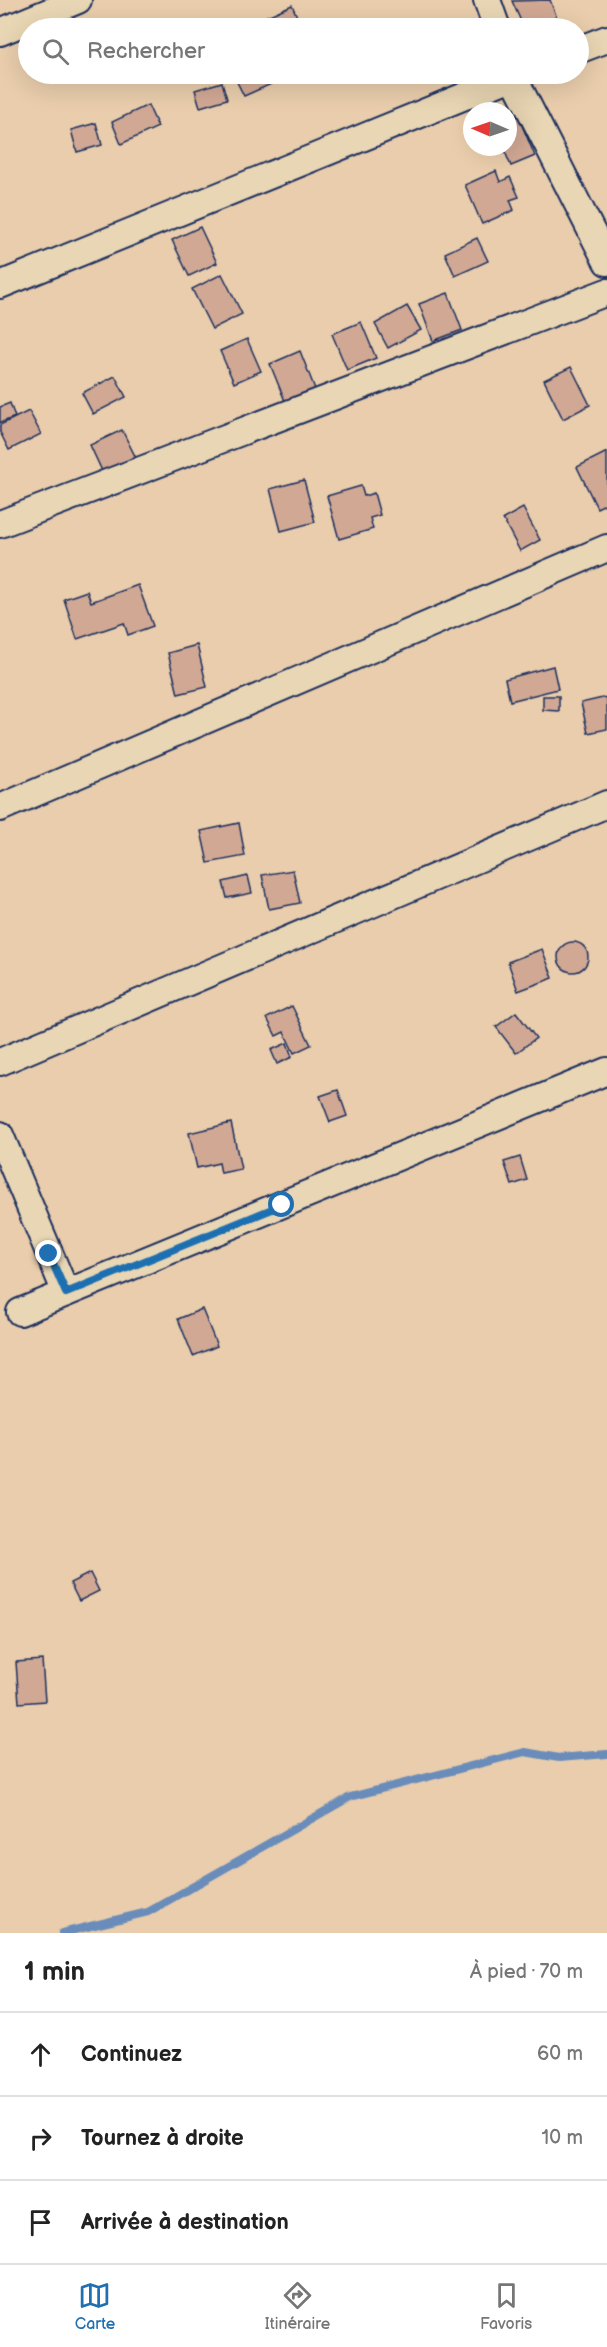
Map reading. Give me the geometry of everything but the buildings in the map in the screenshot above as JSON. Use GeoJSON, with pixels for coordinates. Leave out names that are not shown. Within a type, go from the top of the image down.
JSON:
{"type":"FeatureCollection","features":[{"type":"Feature","properties":{"kind":"street"},"geometry":{"type":"LineString","coordinates":[[34,18],[78,0]]}},
{"type":"Feature","properties":{"kind":"street"},"geometry":{"type":"LineString","coordinates":[[487,0],[493,18]]}},
{"type":"Feature","properties":{"kind":"street"},"geometry":{"type":"LineString","coordinates":[[0,32],[18,25]]}},
{"type":"Feature","properties":{"kind":"street"},"geometry":{"type":"LineString","coordinates":[[589,46],[607,39]]}},
{"type":"Feature","properties":{"kind":"street"},"geometry":{"type":"LineString","coordinates":[[0,285],[491,84]]}},
{"type":"Feature","properties":{"kind":"street"},"geometry":{"type":"LineString","coordinates":[[520,84],[607,262]]}},
{"type":"Feature","properties":{"kind":"street"},"geometry":{"type":"LineString","coordinates":[[0,524],[607,292]]}},
{"type":"Feature","properties":{"kind":"street"},"geometry":{"type":"LineString","coordinates":[[0,808],[607,548]]}},
{"type":"Feature","properties":{"kind":"street"},"geometry":{"type":"LineString","coordinates":[[0,1062],[607,804]]}},
{"type":"Feature","properties":{"kind":"street"},"geometry":{"type":"LineString","coordinates":[[20,1312],[607,1071]]}},
{"type":"Feature","properties":{"kind":"street"},"geometry":{"type":"LineString","coordinates":[[0,1135],[66,1293]]}},
{"type":"Feature","properties":{"kind":"waterway"},"geometry":{"type":"LineString","coordinates":[[62,1933],[148,1912],[350,1797],[525,1752],[559,1758],[607,1754]]}},
{"type":"Feature","properties":{"kind":"route"},"geometry":{"type":"LineString","coordinates":[[49,1254],[66,1293],[282,1205]]}}]}
